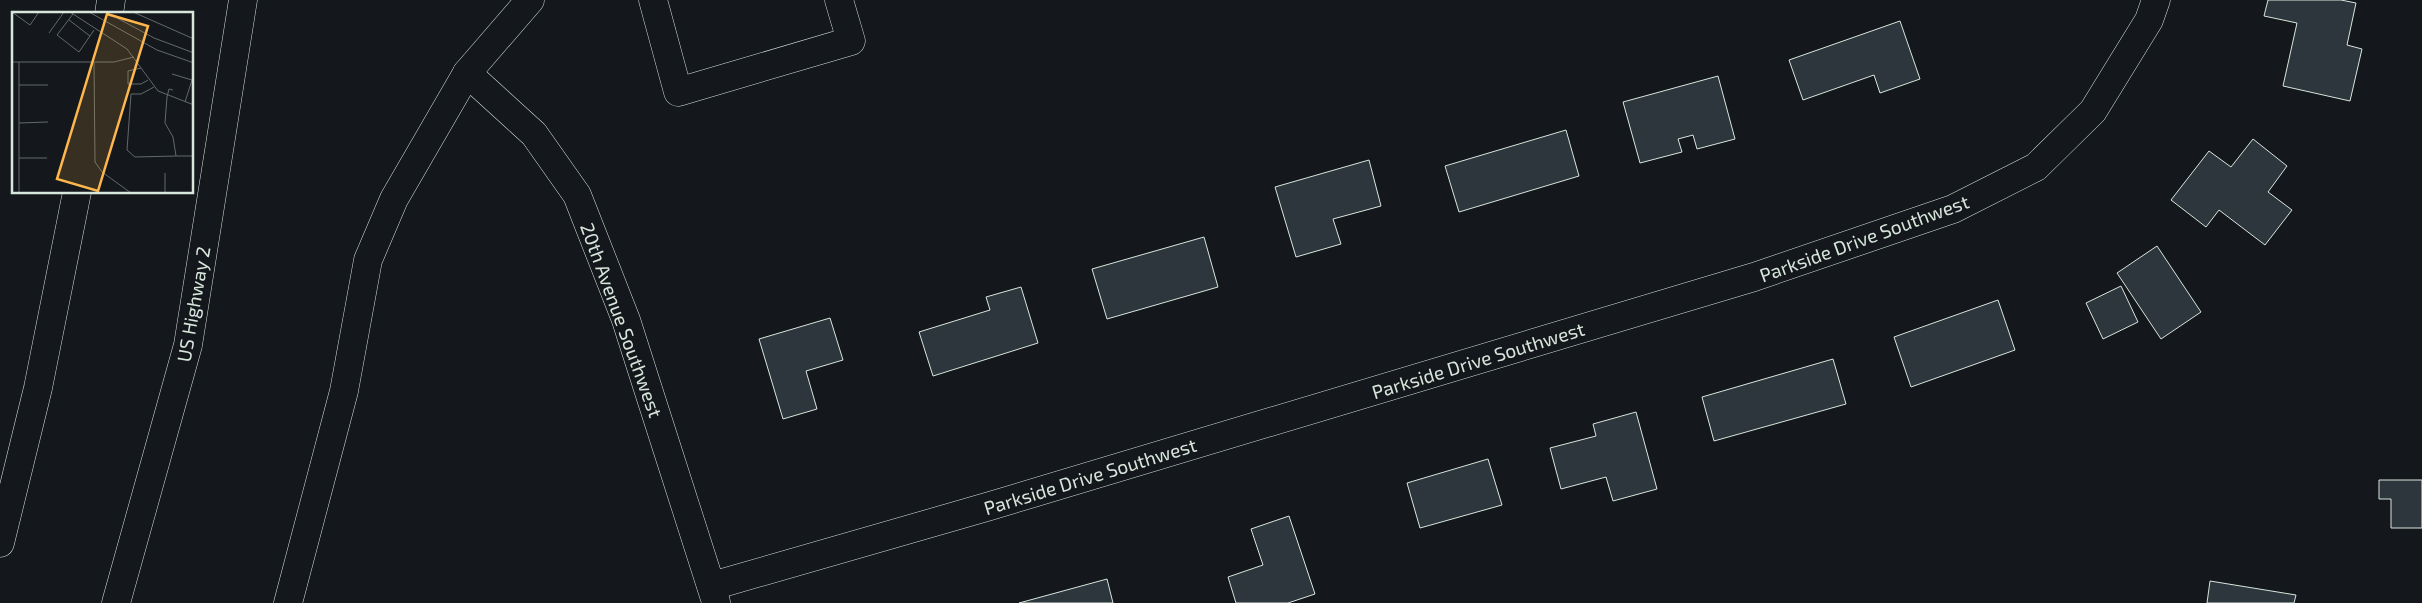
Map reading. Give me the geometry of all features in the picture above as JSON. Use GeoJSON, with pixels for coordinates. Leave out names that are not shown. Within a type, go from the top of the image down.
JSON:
{"type":"FeatureCollection","features":[{"type":"Feature","properties":{"kind":"main road","name":"US Highway 2"},"geometry":{"type":"LineString","coordinates":[[116,603],[188,345],[244,0]]}},
{"type":"Feature","properties":{"kind":"main road"},"geometry":{"type":"LineString","coordinates":[[288,603],[344,391],[368,260],[394,199],[467,73],[530,0]]}},
{"type":"Feature","properties":{"kind":"main road"},"geometry":{"type":"LineString","coordinates":[[653,0],[678,92],[851,41],[839,0]]}},
{"type":"Feature","properties":{"kind":"main road","name":"Parkside Drive Southwest"},"geometry":{"type":"LineString","coordinates":[[714,594],[990,506],[1754,277],[1953,209],[2036,167],[2093,111],[2149,20],[2156,0]]}},
{"type":"Feature","properties":{"kind":"main road","name":"20th Avenue Southwest"},"geometry":{"type":"LineString","coordinates":[[467,73],[534,134],[577,195],[626,320],[714,594]]}},
{"type":"Feature","properties":{"kind":"main road"},"geometry":{"type":"LineString","coordinates":[[0,543],[38,388],[76,194]]}},
{"type":"Feature","properties":{"kind":"building"},"geometry":{"type":"Polygon","coordinates":[[[2268,0],[2341,0],[2356,3],[2347,45],[2362,49],[2350,101],[2283,86],[2297,23],[2264,16],[2268,0]]]}},
{"type":"Feature","properties":{"kind":"building"},"geometry":{"type":"Polygon","coordinates":[[[1900,21],[1920,79],[1880,93],[1874,75],[1803,100],[1789,60],[1900,21]]]}},
{"type":"Feature","properties":{"kind":"building"},"geometry":{"type":"Polygon","coordinates":[[[1718,76],[1735,139],[1697,149],[1693,135],[1678,139],[1682,152],[1640,163],[1623,102],[1718,76]]]}},
{"type":"Feature","properties":{"kind":"building"},"geometry":{"type":"Polygon","coordinates":[[[1566,130],[1579,176],[1459,212],[1445,166],[1566,130]]]}},
{"type":"Feature","properties":{"kind":"building"},"geometry":{"type":"Polygon","coordinates":[[[2253,139],[2287,166],[2268,192],[2292,210],[2265,245],[2219,210],[2206,227],[2171,200],[2209,151],[2231,167],[2253,139]]]}},
{"type":"Feature","properties":{"kind":"building"},"geometry":{"type":"Polygon","coordinates":[[[1369,160],[1381,206],[1333,219],[1341,244],[1296,257],[1275,187],[1369,160]]]}},
{"type":"Feature","properties":{"kind":"building"},"geometry":{"type":"Polygon","coordinates":[[[1204,237],[1218,287],[1107,319],[1092,269],[1204,237]]]}},
{"type":"Feature","properties":{"kind":"building"},"geometry":{"type":"Polygon","coordinates":[[[2157,246],[2201,312],[2161,339],[2117,273],[2157,246]]]}},
{"type":"Feature","properties":{"kind":"building"},"geometry":{"type":"Polygon","coordinates":[[[2121,286],[2138,322],[2103,339],[2086,303],[2121,286]]]}},
{"type":"Feature","properties":{"kind":"building"},"geometry":{"type":"Polygon","coordinates":[[[1021,287],[1038,343],[933,376],[919,332],[990,310],[986,297],[1021,287]]]}},
{"type":"Feature","properties":{"kind":"building"},"geometry":{"type":"Polygon","coordinates":[[[1998,300],[2015,350],[1911,387],[1894,337],[1998,300]]]}},
{"type":"Feature","properties":{"kind":"building"},"geometry":{"type":"Polygon","coordinates":[[[830,318],[843,360],[806,371],[817,409],[783,419],[759,339],[830,318]]]}},
{"type":"Feature","properties":{"kind":"building"},"geometry":{"type":"Polygon","coordinates":[[[1833,359],[1846,404],[1714,441],[1702,397],[1833,359]]]}},
{"type":"Feature","properties":{"kind":"building"},"geometry":{"type":"Polygon","coordinates":[[[1636,412],[1657,489],[1613,501],[1606,477],[1561,489],[1550,448],[1596,436],[1593,424],[1636,412]]]}},
{"type":"Feature","properties":{"kind":"building"},"geometry":{"type":"Polygon","coordinates":[[[1488,459],[1502,505],[1420,528],[1407,483],[1488,459]]]}},
{"type":"Feature","properties":{"kind":"building"},"geometry":{"type":"Polygon","coordinates":[[[2379,480],[2422,480],[2422,528],[2391,528],[2391,499],[2379,499],[2379,480]]]}},
{"type":"Feature","properties":{"kind":"building"},"geometry":{"type":"Polygon","coordinates":[[[1289,516],[1315,594],[1288,603],[1236,603],[1228,577],[1263,565],[1251,529],[1289,516]]]}},
{"type":"Feature","properties":{"kind":"building"},"geometry":{"type":"Polygon","coordinates":[[[1107,579],[1113,603],[1019,603],[1107,579]]]}},
{"type":"Feature","properties":{"kind":"building"},"geometry":{"type":"Polygon","coordinates":[[[2210,581],[2296,595],[2294,603],[2207,603],[2210,581]]]}}]}
